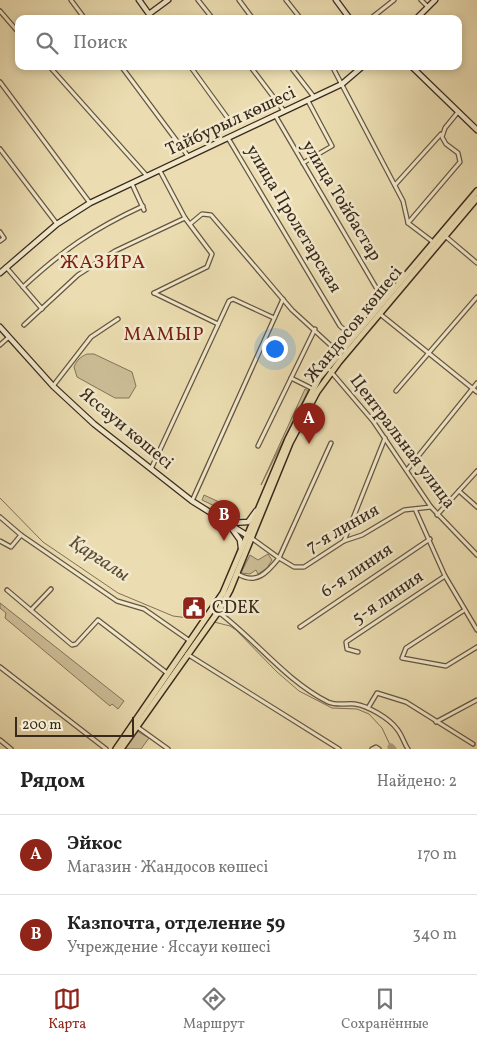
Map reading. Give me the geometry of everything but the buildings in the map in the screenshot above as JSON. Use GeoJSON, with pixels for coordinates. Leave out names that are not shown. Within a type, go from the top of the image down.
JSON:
{"type":"FeatureCollection","features":[{"type":"Feature","properties":{"kind":"main road","name":"Жандосов көшесі"},"geometry":{"type":"LineString","coordinates":[[250,537],[290,443],[339,353],[378,312],[384,301],[433,242],[444,234],[477,191]]}},
{"type":"Feature","properties":{"kind":"main road","name":"Жандосов көшесі"},"geometry":{"type":"LineString","coordinates":[[250,537],[261,503],[288,439],[313,389],[444,234],[477,198]]}},
{"type":"Feature","properties":{"kind":"main road"},"geometry":{"type":"LineString","coordinates":[[215,610],[250,537]]}},
{"type":"Feature","properties":{"kind":"main road"},"geometry":{"type":"LineString","coordinates":[[121,749],[238,574],[250,537]]}},
{"type":"Feature","properties":{"kind":"main road"},"geometry":{"type":"LineString","coordinates":[[116,749],[190,641],[206,623]]}},
{"type":"Feature","properties":{"kind":"street"},"geometry":{"type":"LineString","coordinates":[[71,0],[82,15]]}},
{"type":"Feature","properties":{"kind":"street"},"geometry":{"type":"LineString","coordinates":[[139,0],[149,14],[168,0]]}},
{"type":"Feature","properties":{"kind":"street"},"geometry":{"type":"LineString","coordinates":[[198,0],[210,15]]}},
{"type":"Feature","properties":{"kind":"street"},"geometry":{"type":"LineString","coordinates":[[239,0],[251,15]]}},
{"type":"Feature","properties":{"kind":"street"},"geometry":{"type":"LineString","coordinates":[[286,0],[298,15]]}},
{"type":"Feature","properties":{"kind":"street"},"geometry":{"type":"LineString","coordinates":[[336,0],[347,15]]}},
{"type":"Feature","properties":{"kind":"street"},"geometry":{"type":"LineString","coordinates":[[375,15],[394,0]]}},
{"type":"Feature","properties":{"kind":"street"},"geometry":{"type":"LineString","coordinates":[[421,0],[428,7]]}},
{"type":"Feature","properties":{"kind":"street"},"geometry":{"type":"LineString","coordinates":[[420,15],[435,0]]}},
{"type":"Feature","properties":{"kind":"street"},"geometry":{"type":"LineString","coordinates":[[0,12],[15,28]]}},
{"type":"Feature","properties":{"kind":"street"},"geometry":{"type":"LineString","coordinates":[[53,70],[147,177]]}},
{"type":"Feature","properties":{"kind":"street"},"geometry":{"type":"LineString","coordinates":[[124,70],[188,156]]}},
{"type":"Feature","properties":{"kind":"street"},"geometry":{"type":"LineString","coordinates":[[193,70],[232,124]]}},
{"type":"Feature","properties":{"kind":"street"},"geometry":{"type":"LineString","coordinates":[[253,70],[284,111]]}},
{"type":"Feature","properties":{"kind":"street"},"geometry":{"type":"LineString","coordinates":[[293,70],[314,98]]}},
{"type":"Feature","properties":{"kind":"street"},"geometry":{"type":"LineString","coordinates":[[334,70],[403,201],[408,223],[433,242]]}},
{"type":"Feature","properties":{"kind":"street","name":"Тайбурыл көшесі"},"geometry":{"type":"LineString","coordinates":[[0,272],[57,224],[90,203],[314,98],[342,84],[359,70]]}},
{"type":"Feature","properties":{"kind":"street"},"geometry":{"type":"LineString","coordinates":[[415,70],[477,130]]}},
{"type":"Feature","properties":{"kind":"street"},"geometry":{"type":"LineString","coordinates":[[0,82],[90,203]]}},
{"type":"Feature","properties":{"kind":"street"},"geometry":{"type":"LineString","coordinates":[[303,164],[332,146],[308,100]]}},
{"type":"Feature","properties":{"kind":"street"},"geometry":{"type":"LineString","coordinates":[[395,186],[442,134],[458,112]]}},
{"type":"Feature","properties":{"kind":"street","name":"улица Тойбастар"},"geometry":{"type":"LineString","coordinates":[[275,115],[384,301]]}},
{"type":"Feature","properties":{"kind":"street"},"geometry":{"type":"LineString","coordinates":[[408,223],[460,162],[460,155],[442,140],[442,134]]}},
{"type":"Feature","properties":{"kind":"street","name":"улица Пролетарская"},"geometry":{"type":"LineString","coordinates":[[228,138],[340,326],[353,337]]}},
{"type":"Feature","properties":{"kind":"street"},"geometry":{"type":"LineString","coordinates":[[0,149],[57,224]]}},
{"type":"Feature","properties":{"kind":"street","name":"Тайбурыл көшесі"},"geometry":{"type":"LineString","coordinates":[[160,171],[185,218],[212,252],[209,265],[154,293],[218,324]]}},
{"type":"Feature","properties":{"kind":"street"},"geometry":{"type":"LineString","coordinates":[[23,287],[79,240],[101,226],[144,208],[132,184]]}},
{"type":"Feature","properties":{"kind":"street"},"geometry":{"type":"LineString","coordinates":[[190,224],[202,214],[211,215],[283,299],[339,353]]}},
{"type":"Feature","properties":{"kind":"street"},"geometry":{"type":"LineString","coordinates":[[24,325],[78,275],[115,251],[185,218]]}},
{"type":"Feature","properties":{"kind":"street"},"geometry":{"type":"LineString","coordinates":[[0,232],[4,238],[0,241]]}},
{"type":"Feature","properties":{"kind":"street"},"geometry":{"type":"LineString","coordinates":[[444,234],[477,263]]}},
{"type":"Feature","properties":{"kind":"street"},"geometry":{"type":"LineString","coordinates":[[6,267],[42,309]]}},
{"type":"Feature","properties":{"kind":"street"},"geometry":{"type":"LineString","coordinates":[[396,391],[477,297]]}},
{"type":"Feature","properties":{"kind":"street"},"geometry":{"type":"LineString","coordinates":[[151,469],[231,299],[274,318]]}},
{"type":"Feature","properties":{"kind":"street"},"geometry":{"type":"LineString","coordinates":[[192,501],[283,299]]}},
{"type":"Feature","properties":{"kind":"street"},"geometry":{"type":"LineString","coordinates":[[378,312],[477,392]]}},
{"type":"Feature","properties":{"kind":"street"},"geometry":{"type":"LineString","coordinates":[[53,386],[91,337],[118,319]]}},
{"type":"Feature","properties":{"kind":"street","name":"Яссауи көшесі"},"geometry":{"type":"LineString","coordinates":[[0,327],[53,386],[94,424],[192,501],[250,537]]}},
{"type":"Feature","properties":{"kind":"street"},"geometry":{"type":"LineString","coordinates":[[258,446],[315,329]]}},
{"type":"Feature","properties":{"kind":"street"},"geometry":{"type":"LineString","coordinates":[[0,346],[9,337]]}},
{"type":"Feature","properties":{"kind":"street","name":"Центральная улица"},"geometry":{"type":"LineString","coordinates":[[329,369],[385,438],[437,515],[477,555]]}},
{"type":"Feature","properties":{"kind":"street"},"geometry":{"type":"LineString","coordinates":[[291,378],[313,389]]}},
{"type":"Feature","properties":{"kind":"street"},"geometry":{"type":"LineString","coordinates":[[407,470],[477,383]]}},
{"type":"Feature","properties":{"kind":"street"},"geometry":{"type":"LineString","coordinates":[[344,542],[385,438]]}},
{"type":"Feature","properties":{"kind":"street"},"geometry":{"type":"LineString","coordinates":[[238,574],[250,580],[254,579],[266,572],[279,558],[331,443]]}},
{"type":"Feature","properties":{"kind":"street"},"geometry":{"type":"LineString","coordinates":[[437,515],[477,471]]}},
{"type":"Feature","properties":{"kind":"street"},"geometry":{"type":"LineString","coordinates":[[459,491],[477,507]]}},
{"type":"Feature","properties":{"kind":"street"},"geometry":{"type":"LineString","coordinates":[[228,523],[248,522],[261,503]]}},
{"type":"Feature","properties":{"kind":"street","name":"7-я линия"},"geometry":{"type":"LineString","coordinates":[[250,537],[294,567],[304,567],[344,542],[362,535],[404,510],[431,507]]}},
{"type":"Feature","properties":{"kind":"street"},"geometry":{"type":"LineString","coordinates":[[415,509],[430,538],[445,576],[463,611],[477,630]]}},
{"type":"Feature","properties":{"kind":"street"},"geometry":{"type":"LineString","coordinates":[[0,517],[22,535],[117,601],[144,609],[190,641]]}},
{"type":"Feature","properties":{"kind":"street"},"geometry":{"type":"LineString","coordinates":[[228,523],[236,532],[242,546],[237,562]]}},
{"type":"Feature","properties":{"kind":"street"},"geometry":{"type":"LineString","coordinates":[[0,541],[10,548],[22,535]]}},
{"type":"Feature","properties":{"kind":"street","name":"6-я линия"},"geometry":{"type":"LineString","coordinates":[[300,627],[430,538]]}},
{"type":"Feature","properties":{"kind":"street","name":"5-я линия"},"geometry":{"type":"LineString","coordinates":[[358,652],[347,649],[346,642],[445,576]]}},
{"type":"Feature","properties":{"kind":"street"},"geometry":{"type":"LineString","coordinates":[[31,610],[51,589]]}},
{"type":"Feature","properties":{"kind":"street"},"geometry":{"type":"LineString","coordinates":[[7,590],[72,645],[76,644],[98,620],[168,673]]}},
{"type":"Feature","properties":{"kind":"street"},"geometry":{"type":"LineString","coordinates":[[215,610],[253,642],[286,675],[330,703],[354,704],[368,708],[397,728],[408,749]]}},
{"type":"Feature","properties":{"kind":"street"},"geometry":{"type":"LineString","coordinates":[[463,611],[406,648],[402,658],[446,666],[477,647]]}},
{"type":"Feature","properties":{"kind":"street"},"geometry":{"type":"LineString","coordinates":[[186,654],[339,749]]}},
{"type":"Feature","properties":{"kind":"street"},"geometry":{"type":"LineString","coordinates":[[0,667],[106,749]]}},
{"type":"Feature","properties":{"kind":"street"},"geometry":{"type":"LineString","coordinates":[[368,708],[375,694],[380,692],[406,702],[473,744]]}},
{"type":"Feature","properties":{"kind":"street"},"geometry":{"type":"LineString","coordinates":[[436,722],[477,700]]}},
{"type":"Feature","properties":{"kind":"street"},"geometry":{"type":"LineString","coordinates":[[136,726],[168,749]]}},
{"type":"Feature","properties":{"kind":"street"},"geometry":{"type":"LineString","coordinates":[[0,740],[11,749]]}},
{"type":"Feature","properties":{"kind":"street"},"geometry":{"type":"LineString","coordinates":[[372,749],[376,747],[379,749]]}},
{"type":"Feature","properties":{"kind":"shaded area"},"geometry":{"type":"Polygon","coordinates":[[[87,354],[94,354],[132,372],[136,386],[129,398],[115,398],[77,377],[74,367],[76,362],[87,354]]]}},
{"type":"Feature","properties":{"kind":"shaded area"},"geometry":{"type":"Polygon","coordinates":[[[305,389],[308,391],[261,485],[305,389]]]}},
{"type":"Feature","properties":{"kind":"shaded area"},"geometry":{"type":"Polygon","coordinates":[[[204,495],[230,507],[227,512],[202,500],[204,495]]]}},
{"type":"Feature","properties":{"kind":"shaded area"},"geometry":{"type":"Polygon","coordinates":[[[268,554],[272,560],[267,568],[258,574],[256,570],[250,574],[241,573],[250,555],[258,560],[268,554]]]}},
{"type":"Feature","properties":{"kind":"shaded area"},"geometry":{"type":"Polygon","coordinates":[[[0,603],[124,701],[118,709],[112,704],[110,706],[5,618],[6,613],[0,608],[0,603]]]}},
{"type":"Feature","properties":{"kind":"shaded area"},"geometry":{"type":"Polygon","coordinates":[[[137,731],[149,738],[141,749],[125,749],[137,731]]]}},
{"type":"Feature","properties":{"kind":"waterway","name":"Қарғалы"},"geometry":{"type":"LineString","coordinates":[[0,498],[43,542],[118,593],[173,616],[196,619]]}},
{"type":"Feature","properties":{"kind":"waterway","name":"Қарғалы"},"geometry":{"type":"LineString","coordinates":[[214,622],[230,626],[236,630],[277,672],[299,691],[332,708],[357,709],[369,714],[382,728],[391,747]]}},
{"type":"Feature","properties":{"kind":"place","name":"Эйкос"},"geometry":{"type":"Point","coordinates":[309,444]}},
{"type":"Feature","properties":{"kind":"place","name":"Казпочта, отделение 59"},"geometry":{"type":"Point","coordinates":[224,541]}},
{"type":"Feature","properties":{"kind":"place","name":"CDEK"},"geometry":{"type":"Point","coordinates":[194,608]}},
{"type":"Feature","properties":{"kind":"district","name":"ЖАЗИРА"},"geometry":{"type":"Point","coordinates":[103,263]}},
{"type":"Feature","properties":{"kind":"district","name":"МАМЫР"},"geometry":{"type":"Point","coordinates":[164,335]}}]}
